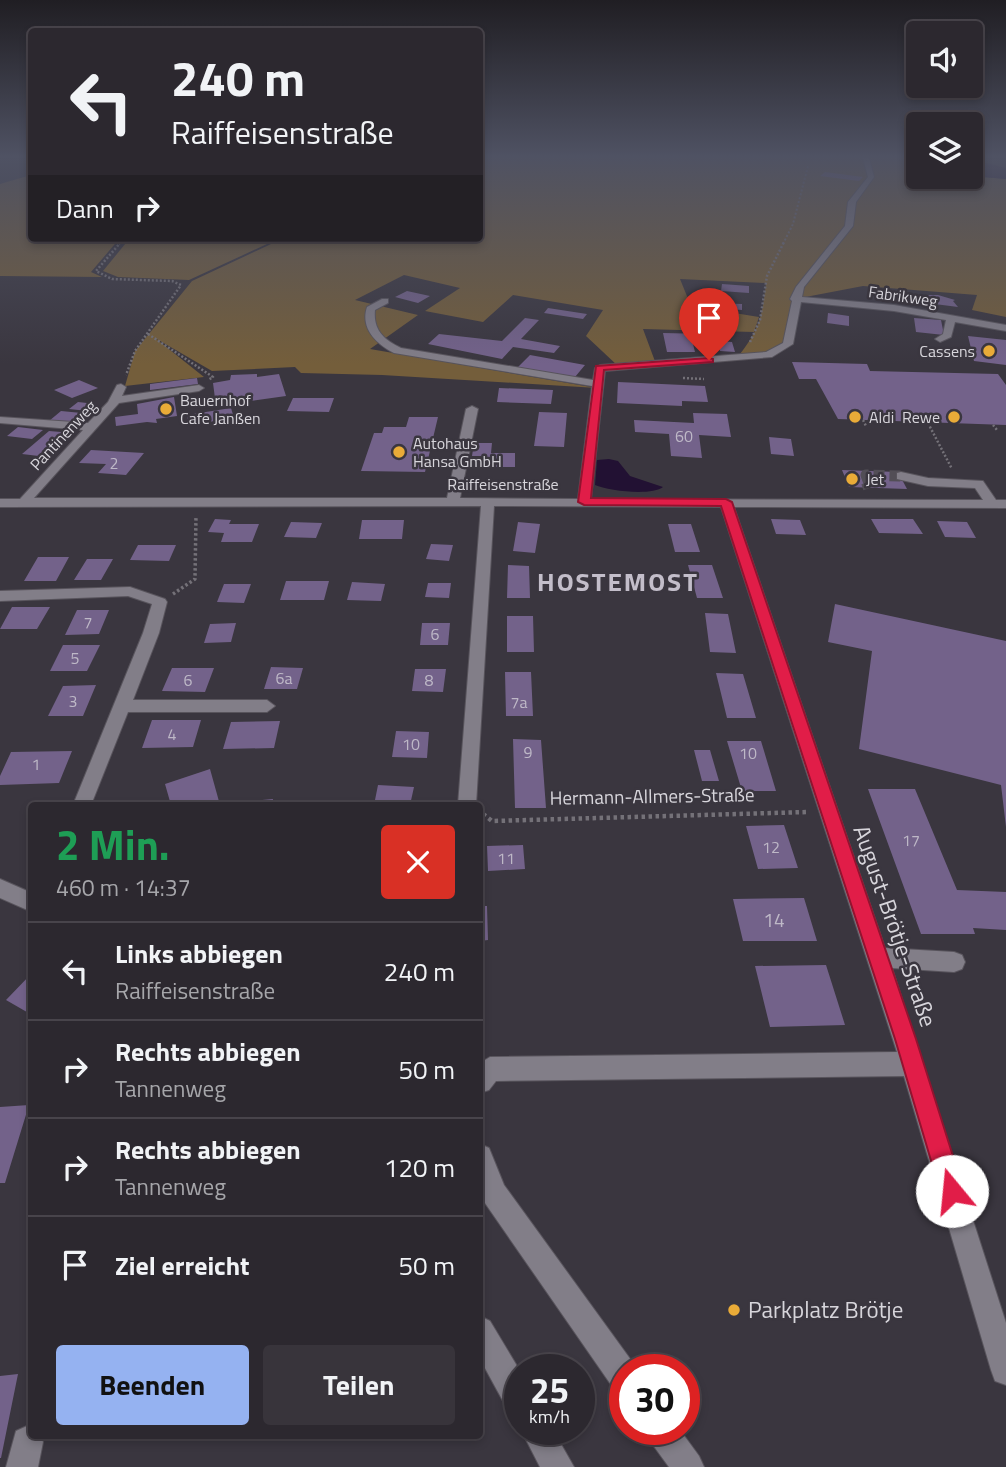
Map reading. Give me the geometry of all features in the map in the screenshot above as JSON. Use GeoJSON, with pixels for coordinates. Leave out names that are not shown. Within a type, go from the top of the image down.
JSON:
{"type":"FeatureCollection","features":[{"type":"Feature","properties":{"kind":"street"},"geometry":{"type":"LineString","coordinates":[[584,502],[600,368],[768,355],[788,344],[795,299],[800,287],[849,226]]}},
{"type":"Feature","properties":{"kind":"street","name":"Fabrikweg"},"geometry":{"type":"LineString","coordinates":[[795,299],[894,308],[1006,328]]}},
{"type":"Feature","properties":{"kind":"street"},"geometry":{"type":"LineString","coordinates":[[384,301],[370,309],[369,314],[376,338],[398,351],[598,384]]}},
{"type":"Feature","properties":{"kind":"street"},"geometry":{"type":"LineString","coordinates":[[940,339],[948,335],[951,318]]}},
{"type":"Feature","properties":{"kind":"street","name":"Pantinenweg"},"geometry":{"type":"LineString","coordinates":[[24,502],[115,400],[121,387]]}},
{"type":"Feature","properties":{"kind":"street"},"geometry":{"type":"LineString","coordinates":[[115,400],[199,388]]}},
{"type":"Feature","properties":{"kind":"street"},"geometry":{"type":"LineString","coordinates":[[453,502],[472,409]]}},
{"type":"Feature","properties":{"kind":"street"},"geometry":{"type":"LineString","coordinates":[[0,420],[91,427]]}},
{"type":"Feature","properties":{"kind":"street"},"geometry":{"type":"LineString","coordinates":[[903,481],[979,484],[992,504]]}},
{"type":"Feature","properties":{"kind":"street"},"geometry":{"type":"LineString","coordinates":[[870,488],[876,504]]}},
{"type":"Feature","properties":{"kind":"street"},"geometry":{"type":"LineString","coordinates":[[467,802],[488,502]]}},
{"type":"Feature","properties":{"kind":"street","name":"August-Brötje-Straße"},"geometry":{"type":"LineString","coordinates":[[726,502],[913,1064],[1006,1370]]}},
{"type":"Feature","properties":{"kind":"street","name":"Raiffeisenstraße"},"geometry":{"type":"LineString","coordinates":[[0,503],[1006,504]]}},
{"type":"Feature","properties":{"kind":"street"},"geometry":{"type":"LineString","coordinates":[[0,596],[130,591],[160,602],[151,633],[83,802]]}},
{"type":"Feature","properties":{"kind":"street"},"geometry":{"type":"LineString","coordinates":[[120,706],[267,706]]}},
{"type":"Feature","properties":{"kind":"street"},"geometry":{"type":"LineString","coordinates":[[0,888],[28,901]]}},
{"type":"Feature","properties":{"kind":"street"},"geometry":{"type":"LineString","coordinates":[[878,957],[954,962]]}},
{"type":"Feature","properties":{"kind":"street"},"geometry":{"type":"LineString","coordinates":[[483,1077],[490,1069],[913,1064]]}},
{"type":"Feature","properties":{"kind":"street"},"geometry":{"type":"LineString","coordinates":[[483,1165],[494,1194],[609,1356]]}},
{"type":"Feature","properties":{"kind":"street"},"geometry":{"type":"LineString","coordinates":[[483,1336],[504,1373]]}},
{"type":"Feature","properties":{"kind":"street"},"geometry":{"type":"LineString","coordinates":[[545,1445],[558,1467]]}},
{"type":"Feature","properties":{"kind":"street"},"geometry":{"type":"LineString","coordinates":[[672,1445],[688,1467]]}},
{"type":"Feature","properties":{"kind":"path"},"geometry":{"type":"LineString","coordinates":[[736,359],[753,339],[760,320],[767,275],[792,226]]}},
{"type":"Feature","properties":{"kind":"path"},"geometry":{"type":"LineString","coordinates":[[121,242],[96,271],[112,279],[172,281],[181,285],[135,351],[121,387]]}},
{"type":"Feature","properties":{"kind":"path"},"geometry":{"type":"LineString","coordinates":[[148,334],[213,377],[199,388]]}},
{"type":"Feature","properties":{"kind":"path"},"geometry":{"type":"LineString","coordinates":[[863,420],[866,426]]}},
{"type":"Feature","properties":{"kind":"path"},"geometry":{"type":"LineString","coordinates":[[928,423],[960,483]]}},
{"type":"Feature","properties":{"kind":"path"},"geometry":{"type":"LineString","coordinates":[[993,425],[996,429]]}},
{"type":"Feature","properties":{"kind":"path"},"geometry":{"type":"LineString","coordinates":[[160,602],[194,579],[195,508]]}},
{"type":"Feature","properties":{"kind":"path","name":"Hermann-Allmers-Straße"},"geometry":{"type":"LineString","coordinates":[[483,814],[492,821],[829,812]]}},
{"type":"Feature","properties":{"kind":"shaded area"},"geometry":{"type":"Polygon","coordinates":[[[0,226],[28,226],[28,242],[117,242],[91,272],[102,277],[0,276],[0,226]]]}},
{"type":"Feature","properties":{"kind":"shaded area"},"geometry":{"type":"Polygon","coordinates":[[[483,226],[1006,226],[1006,317],[972,310],[977,295],[863,286],[795,299],[782,349],[736,359],[755,332],[763,306],[766,283],[680,279],[691,306],[759,317],[754,332],[643,329],[656,364],[618,366],[586,336],[603,310],[513,295],[483,322],[425,311],[460,288],[404,275],[355,300],[418,315],[370,349],[597,388],[382,375],[301,373],[295,367],[212,371],[155,338],[204,377],[125,386],[135,351],[192,281],[275,242],[483,242],[483,226]]]}},
{"type":"Feature","properties":{"kind":"shaded area"},"geometry":{"type":"Polygon","coordinates":[[[127,242],[271,242],[189,280],[118,277],[103,271],[127,242]]]}},
{"type":"Feature","properties":{"kind":"shaded area"},"geometry":{"type":"Polygon","coordinates":[[[597,460],[618,461],[630,476],[663,487],[630,492],[595,485],[597,460]]]}},
{"type":"Feature","properties":{"kind":"building"},"geometry":{"type":"Polygon","coordinates":[[[722,284],[749,286],[749,293],[721,291],[722,284]]]}},
{"type":"Feature","properties":{"kind":"building"},"geometry":{"type":"Polygon","coordinates":[[[407,291],[430,296],[418,303],[395,297],[407,291]]]}},
{"type":"Feature","properties":{"kind":"building"},"geometry":{"type":"Polygon","coordinates":[[[921,295],[938,295],[955,300],[953,301],[958,307],[927,303],[921,295]]]}},
{"type":"Feature","properties":{"kind":"building"},"geometry":{"type":"Polygon","coordinates":[[[716,303],[742,304],[742,310],[715,308],[716,303]]]}},
{"type":"Feature","properties":{"kind":"building"},"geometry":{"type":"Polygon","coordinates":[[[548,308],[587,314],[583,319],[544,313],[548,308]]]}},
{"type":"Feature","properties":{"kind":"building"},"geometry":{"type":"Polygon","coordinates":[[[828,313],[849,316],[849,326],[827,323],[828,313]]]}},
{"type":"Feature","properties":{"kind":"building"},"geometry":{"type":"Polygon","coordinates":[[[525,318],[539,320],[521,339],[560,346],[554,353],[513,347],[502,359],[428,344],[439,334],[502,341],[525,318]]]}},
{"type":"Feature","properties":{"kind":"building"},"geometry":{"type":"Polygon","coordinates":[[[914,318],[941,320],[944,335],[916,332],[914,318]]]}},
{"type":"Feature","properties":{"kind":"building"},"geometry":{"type":"Polygon","coordinates":[[[663,333],[707,334],[708,340],[692,340],[695,352],[667,352],[663,333]]]}},
{"type":"Feature","properties":{"kind":"building","name":"Cassens"},"geometry":{"type":"Polygon","coordinates":[[[968,336],[1006,340],[1006,365],[974,361],[968,336]]]}},
{"type":"Feature","properties":{"kind":"building"},"geometry":{"type":"Polygon","coordinates":[[[718,341],[732,342],[735,352],[720,351],[718,341]]]}},
{"type":"Feature","properties":{"kind":"building"},"geometry":{"type":"Polygon","coordinates":[[[530,355],[585,365],[575,377],[518,367],[530,355]]]}},
{"type":"Feature","properties":{"kind":"building"},"geometry":{"type":"Polygon","coordinates":[[[792,362],[867,364],[870,371],[998,374],[1006,385],[1006,425],[838,419],[816,379],[799,379],[792,362]]]}},
{"type":"Feature","properties":{"kind":"building"},"geometry":{"type":"Polygon","coordinates":[[[257,374],[257,377],[279,374],[286,396],[216,406],[213,383],[230,380],[231,375],[257,374]]]}},
{"type":"Feature","properties":{"kind":"building"},"geometry":{"type":"Polygon","coordinates":[[[197,378],[198,384],[150,390],[150,384],[197,378]]]}},
{"type":"Feature","properties":{"kind":"building"},"geometry":{"type":"Polygon","coordinates":[[[79,380],[98,388],[72,398],[54,390],[79,380]]]}},
{"type":"Feature","properties":{"kind":"building"},"geometry":{"type":"Polygon","coordinates":[[[618,382],[705,386],[708,402],[682,401],[682,406],[617,403],[618,382]]]}},
{"type":"Feature","properties":{"kind":"building"},"geometry":{"type":"Polygon","coordinates":[[[499,388],[553,390],[551,404],[497,402],[499,388]]]}},
{"type":"Feature","properties":{"kind":"building"},"geometry":{"type":"Polygon","coordinates":[[[174,397],[177,416],[156,419],[157,423],[116,426],[115,417],[138,414],[137,404],[174,397]]]}},
{"type":"Feature","properties":{"kind":"building"},"geometry":{"type":"Polygon","coordinates":[[[293,398],[334,398],[329,412],[287,411],[293,398]]]}},
{"type":"Feature","properties":{"kind":"building"},"geometry":{"type":"Polygon","coordinates":[[[78,402],[96,404],[88,411],[69,409],[78,402]]]}},
{"type":"Feature","properties":{"kind":"building"},"geometry":{"type":"Polygon","coordinates":[[[231,408],[234,418],[189,425],[187,415],[231,408]]]}},
{"type":"Feature","properties":{"kind":"building"},"geometry":{"type":"Polygon","coordinates":[[[61,411],[92,414],[80,424],[49,421],[61,411]]]}},
{"type":"Feature","properties":{"kind":"building"},"geometry":{"type":"Polygon","coordinates":[[[539,412],[567,413],[564,447],[534,446],[539,412]]]}},
{"type":"Feature","properties":{"kind":"building"},"geometry":{"type":"Polygon","coordinates":[[[693,413],[727,414],[731,437],[699,435],[702,458],[671,456],[669,434],[635,432],[634,420],[694,423],[693,413]]]}},
{"type":"Feature","properties":{"kind":"building","name":"Autohaus Hansa GmbH"},"geometry":{"type":"Polygon","coordinates":[[[409,417],[438,417],[425,472],[361,471],[374,433],[382,433],[384,427],[406,427],[409,417]]]}},
{"type":"Feature","properties":{"kind":"building"},"geometry":{"type":"Polygon","coordinates":[[[18,427],[43,430],[32,439],[7,436],[18,427]]]}},
{"type":"Feature","properties":{"kind":"building"},"geometry":{"type":"Polygon","coordinates":[[[49,431],[73,433],[47,457],[22,454],[49,431]]]}},
{"type":"Feature","properties":{"kind":"building"},"geometry":{"type":"Polygon","coordinates":[[[769,437],[791,439],[794,456],[771,454],[769,437]]]}},
{"type":"Feature","properties":{"kind":"building"},"geometry":{"type":"Polygon","coordinates":[[[474,443],[492,443],[491,453],[515,453],[515,467],[480,467],[482,456],[472,456],[474,443]]]}},
{"type":"Feature","properties":{"kind":"building"},"geometry":{"type":"Polygon","coordinates":[[[91,450],[144,453],[126,475],[98,473],[106,464],[79,463],[91,450]]]}},
{"type":"Feature","properties":{"kind":"building"},"geometry":{"type":"Polygon","coordinates":[[[842,470],[898,472],[907,489],[849,487],[842,470]]]}},
{"type":"Feature","properties":{"kind":"building"},"geometry":{"type":"Polygon","coordinates":[[[215,519],[231,520],[229,524],[259,524],[252,542],[221,542],[224,533],[208,532],[215,519]]]}},
{"type":"Feature","properties":{"kind":"building"},"geometry":{"type":"Polygon","coordinates":[[[771,519],[800,520],[806,535],[776,534],[771,519]]]}},
{"type":"Feature","properties":{"kind":"building"},"geometry":{"type":"Polygon","coordinates":[[[871,519],[913,519],[923,534],[879,533],[871,519]]]}},
{"type":"Feature","properties":{"kind":"building"},"geometry":{"type":"Polygon","coordinates":[[[362,520],[404,520],[402,539],[359,539],[362,520]]]}},
{"type":"Feature","properties":{"kind":"building"},"geometry":{"type":"Polygon","coordinates":[[[937,521],[967,522],[976,538],[945,537],[937,521]]]}},
{"type":"Feature","properties":{"kind":"building"},"geometry":{"type":"Polygon","coordinates":[[[291,522],[322,523],[316,538],[284,537],[291,522]]]}},
{"type":"Feature","properties":{"kind":"building"},"geometry":{"type":"Polygon","coordinates":[[[518,522],[540,524],[535,553],[513,551],[518,522]]]}},
{"type":"Feature","properties":{"kind":"building"},"geometry":{"type":"Polygon","coordinates":[[[668,524],[691,524],[700,552],[675,552],[668,524]]]}},
{"type":"Feature","properties":{"kind":"building"},"geometry":{"type":"Polygon","coordinates":[[[431,544],[453,545],[449,561],[426,559],[431,544]]]}},
{"type":"Feature","properties":{"kind":"building"},"geometry":{"type":"Polygon","coordinates":[[[138,545],[176,545],[169,561],[130,560],[138,545]]]}},
{"type":"Feature","properties":{"kind":"building"},"geometry":{"type":"Polygon","coordinates":[[[38,557],[69,557],[56,581],[24,581],[38,557]]]}},
{"type":"Feature","properties":{"kind":"building"},"geometry":{"type":"Polygon","coordinates":[[[87,559],[113,559],[101,580],[74,580],[87,559]]]}},
{"type":"Feature","properties":{"kind":"building"},"geometry":{"type":"Polygon","coordinates":[[[508,565],[529,566],[530,598],[507,598],[508,565]]]}},
{"type":"Feature","properties":{"kind":"building"},"geometry":{"type":"Polygon","coordinates":[[[688,565],[712,565],[723,598],[697,598],[688,565]]]}},
{"type":"Feature","properties":{"kind":"building"},"geometry":{"type":"Polygon","coordinates":[[[286,581],[329,581],[324,600],[280,600],[286,581]]]}},
{"type":"Feature","properties":{"kind":"building"},"geometry":{"type":"Polygon","coordinates":[[[352,582],[385,584],[381,601],[347,600],[352,582]]]}},
{"type":"Feature","properties":{"kind":"building"},"geometry":{"type":"Polygon","coordinates":[[[428,583],[451,583],[449,598],[425,597],[428,583]]]}},
{"type":"Feature","properties":{"kind":"building"},"geometry":{"type":"Polygon","coordinates":[[[224,584],[251,584],[244,603],[217,602],[224,584]]]}},
{"type":"Feature","properties":{"kind":"building"},"geometry":{"type":"Polygon","coordinates":[[[835,604],[1006,641],[1006,827],[1001,785],[859,749],[872,651],[828,642],[835,604]]]}},
{"type":"Feature","properties":{"kind":"building"},"geometry":{"type":"Polygon","coordinates":[[[12,607],[50,607],[37,629],[0,629],[12,607]]]}},
{"type":"Feature","properties":{"kind":"building"},"geometry":{"type":"Polygon","coordinates":[[[77,610],[109,610],[99,634],[65,635],[77,610]]]}},
{"type":"Feature","properties":{"kind":"building"},"geometry":{"type":"Polygon","coordinates":[[[705,613],[728,614],[736,653],[710,652],[705,613]]]}},
{"type":"Feature","properties":{"kind":"building"},"geometry":{"type":"Polygon","coordinates":[[[507,616],[533,616],[534,652],[507,652],[507,616]]]}},
{"type":"Feature","properties":{"kind":"building"},"geometry":{"type":"Polygon","coordinates":[[[236,623],[231,642],[204,643],[210,624],[236,623]]]}},
{"type":"Feature","properties":{"kind":"building"},"geometry":{"type":"Polygon","coordinates":[[[422,623],[450,623],[448,645],[420,645],[422,623]]]}},
{"type":"Feature","properties":{"kind":"building"},"geometry":{"type":"Polygon","coordinates":[[[63,645],[100,645],[87,671],[50,671],[63,645]]]}},
{"type":"Feature","properties":{"kind":"building"},"geometry":{"type":"Polygon","coordinates":[[[271,667],[303,668],[297,689],[264,689],[271,667]]]}},
{"type":"Feature","properties":{"kind":"building"},"geometry":{"type":"Polygon","coordinates":[[[172,668],[214,668],[205,692],[162,691],[172,668]]]}},
{"type":"Feature","properties":{"kind":"building"},"geometry":{"type":"Polygon","coordinates":[[[415,669],[446,669],[443,692],[412,691],[415,669]]]}},
{"type":"Feature","properties":{"kind":"building"},"geometry":{"type":"Polygon","coordinates":[[[505,672],[531,672],[533,716],[506,716],[505,672]]]}},
{"type":"Feature","properties":{"kind":"building"},"geometry":{"type":"Polygon","coordinates":[[[716,673],[743,674],[756,718],[727,718],[716,673]]]}},
{"type":"Feature","properties":{"kind":"building"},"geometry":{"type":"Polygon","coordinates":[[[96,685],[83,716],[48,716],[63,686],[96,685]]]}},
{"type":"Feature","properties":{"kind":"building"},"geometry":{"type":"Polygon","coordinates":[[[152,720],[201,720],[193,747],[142,748],[152,720]]]}},
{"type":"Feature","properties":{"kind":"building"},"geometry":{"type":"Polygon","coordinates":[[[280,721],[274,748],[223,749],[231,722],[280,721]]]}},
{"type":"Feature","properties":{"kind":"building"},"geometry":{"type":"Polygon","coordinates":[[[396,731],[429,732],[427,758],[392,757],[396,731]]]}},
{"type":"Feature","properties":{"kind":"building"},"geometry":{"type":"Polygon","coordinates":[[[513,739],[541,740],[546,808],[515,808],[513,739]]]}},
{"type":"Feature","properties":{"kind":"building"},"geometry":{"type":"Polygon","coordinates":[[[727,741],[761,741],[776,791],[742,791],[727,741]]]}},
{"type":"Feature","properties":{"kind":"building"},"geometry":{"type":"Polygon","coordinates":[[[694,750],[710,750],[719,781],[702,781],[694,750]]]}},
{"type":"Feature","properties":{"kind":"building"},"geometry":{"type":"Polygon","coordinates":[[[72,751],[59,783],[0,785],[0,776],[11,752],[72,751]]]}},
{"type":"Feature","properties":{"kind":"building"},"geometry":{"type":"Polygon","coordinates":[[[210,769],[219,802],[170,802],[165,784],[210,769]]]}},
{"type":"Feature","properties":{"kind":"building"},"geometry":{"type":"Polygon","coordinates":[[[378,785],[414,787],[411,802],[375,802],[378,785]]]}},
{"type":"Feature","properties":{"kind":"building"},"geometry":{"type":"Polygon","coordinates":[[[868,789],[915,789],[957,890],[1006,892],[1006,930],[973,928],[975,934],[921,934],[868,789]]]}},
{"type":"Feature","properties":{"kind":"building"},"geometry":{"type":"Polygon","coordinates":[[[273,799],[272,802],[239,802],[273,799]]]}},
{"type":"Feature","properties":{"kind":"building"},"geometry":{"type":"Polygon","coordinates":[[[784,825],[798,868],[758,869],[746,826],[784,825]]]}},
{"type":"Feature","properties":{"kind":"building"},"geometry":{"type":"Polygon","coordinates":[[[523,845],[525,869],[488,871],[487,846],[523,845]]]}},
{"type":"Feature","properties":{"kind":"building"},"geometry":{"type":"Polygon","coordinates":[[[804,898],[817,941],[743,941],[733,899],[804,898]]]}},
{"type":"Feature","properties":{"kind":"building"},"geometry":{"type":"Polygon","coordinates":[[[483,906],[487,906],[488,940],[483,941],[483,906]]]}},
{"type":"Feature","properties":{"kind":"building"},"geometry":{"type":"Polygon","coordinates":[[[826,965],[845,1025],[770,1027],[755,966],[826,965]]]}},
{"type":"Feature","properties":{"kind":"building"},"geometry":{"type":"Polygon","coordinates":[[[28,977],[28,1013],[6,1000],[28,977]]]}},
{"type":"Feature","properties":{"kind":"building"},"geometry":{"type":"Polygon","coordinates":[[[28,1105],[5,1183],[0,1183],[0,1107],[28,1105]]]}},
{"type":"Feature","properties":{"kind":"building"},"geometry":{"type":"Polygon","coordinates":[[[18,1374],[1,1458],[0,1458],[0,1376],[18,1374]]]}},
{"type":"Feature","properties":{"kind":"tunnel"},"geometry":{"type":"LineString","coordinates":[[869,483],[866,475],[901,476]]}},
{"type":"Feature","properties":{"kind":"tunnel"},"geometry":{"type":"LineString","coordinates":[[868,482],[870,488]]}},
{"type":"Feature","properties":{"kind":"place","name":"Cassens"},"geometry":{"type":"Point","coordinates":[989,351]}},
{"type":"Feature","properties":{"kind":"place","name":"Bauernhof Cafe Janßen"},"geometry":{"type":"Point","coordinates":[166,409]}},
{"type":"Feature","properties":{"kind":"place","name":"Aldi"},"geometry":{"type":"Point","coordinates":[855,417]}},
{"type":"Feature","properties":{"kind":"place","name":"Rewe"},"geometry":{"type":"Point","coordinates":[954,417]}},
{"type":"Feature","properties":{"kind":"place","name":"Autohaus Hansa GmbH"},"geometry":{"type":"Point","coordinates":[399,452]}},
{"type":"Feature","properties":{"kind":"place","name":"Jet"},"geometry":{"type":"Point","coordinates":[852,479]}},
{"type":"Feature","properties":{"kind":"place","name":"Parkplatz Brötje"},"geometry":{"type":"Point","coordinates":[734,1310]}},
{"type":"Feature","properties":{"kind":"district","name":"HOSTEMOST"},"geometry":{"type":"Point","coordinates":[618,582]}},
{"type":"Feature","properties":{"kind":"route"},"geometry":{"type":"LineString","coordinates":[[709,360],[600,368],[584,502],[726,502],[905,1039],[952,1191]]}}]}
